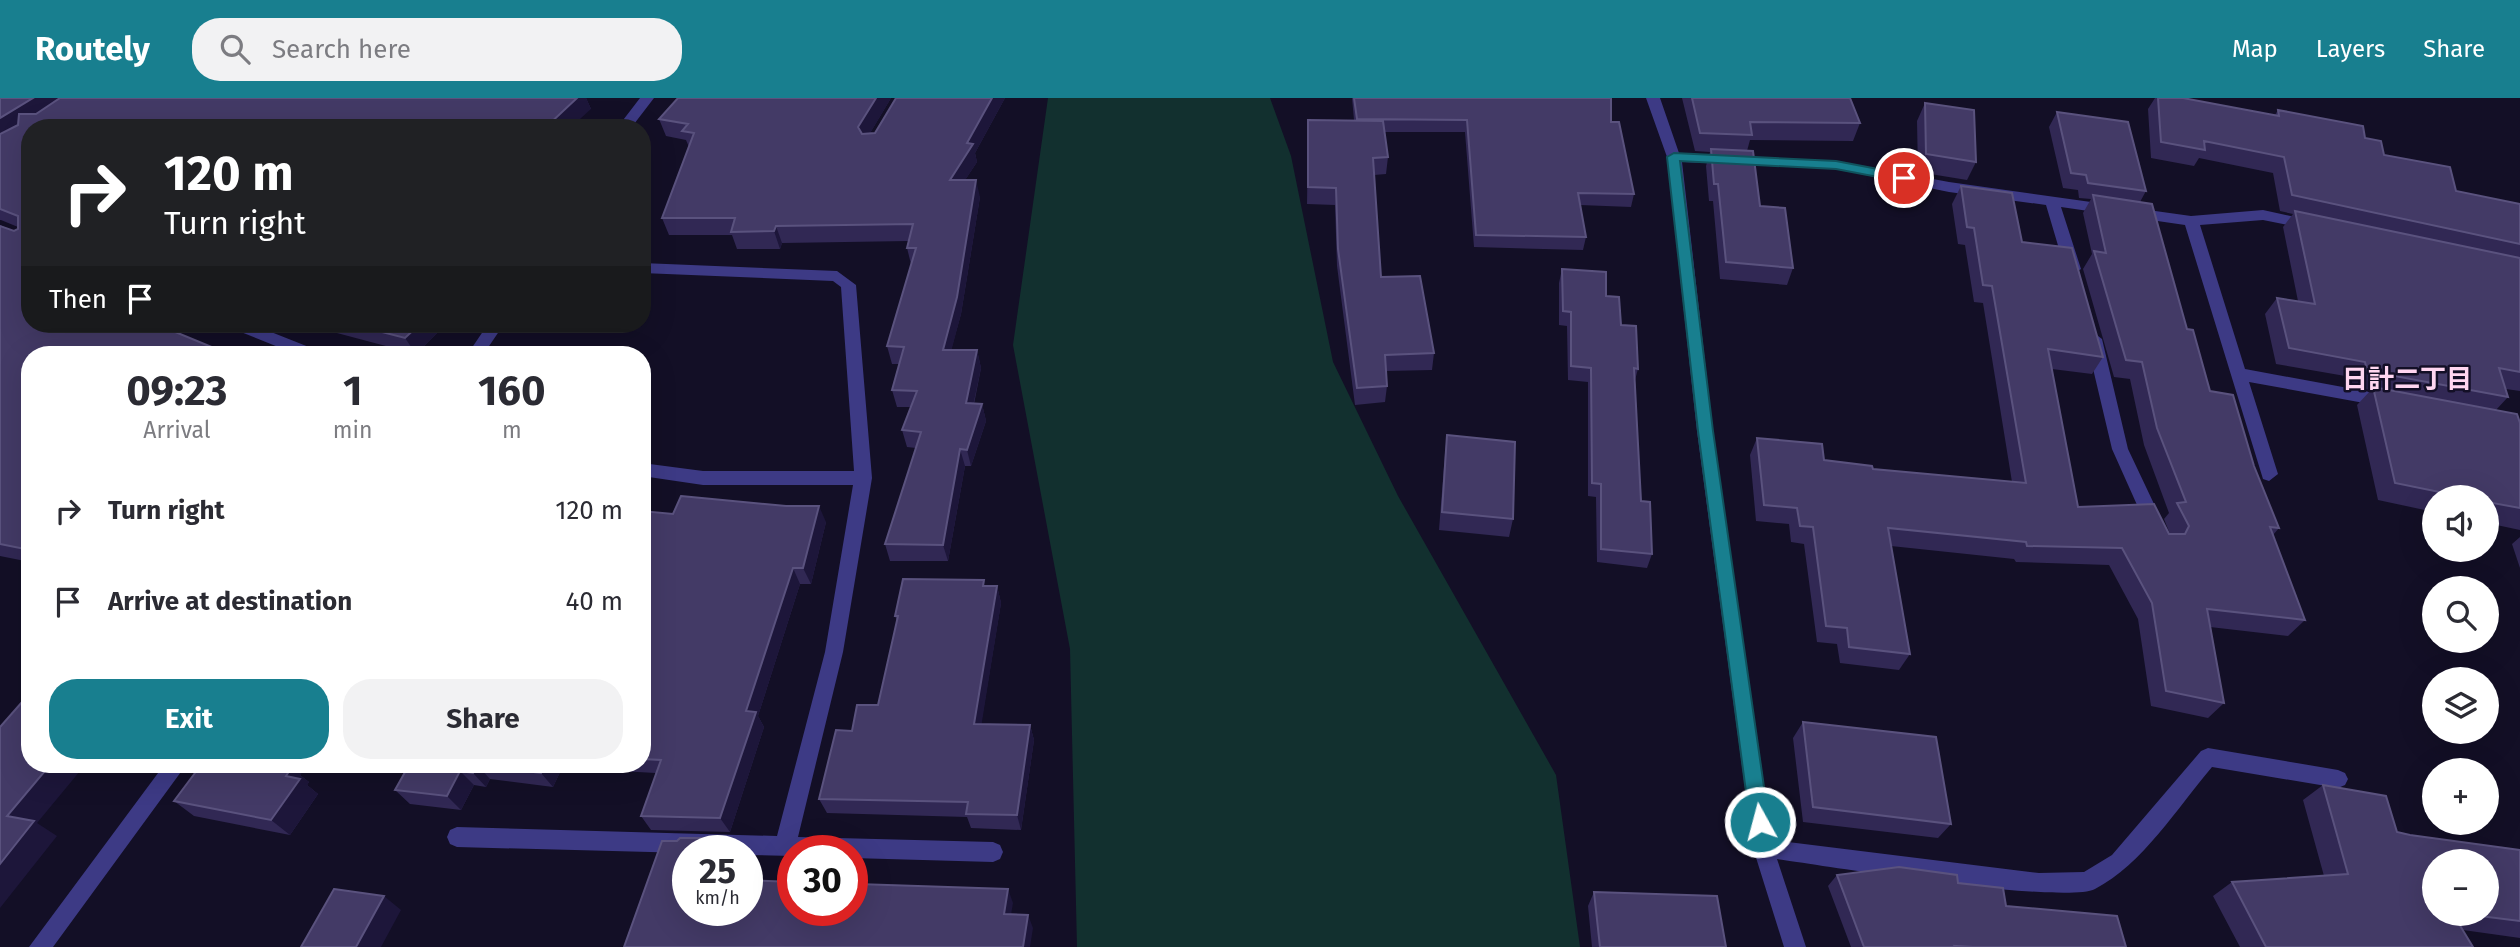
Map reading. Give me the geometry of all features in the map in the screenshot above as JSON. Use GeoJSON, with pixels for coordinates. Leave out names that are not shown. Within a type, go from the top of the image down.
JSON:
{"type":"FeatureCollection","features":[{"type":"Feature","properties":{"kind":"street"},"geometry":{"type":"LineString","coordinates":[[631,119],[647,98]]}},
{"type":"Feature","properties":{"kind":"street"},"geometry":{"type":"LineString","coordinates":[[1653,98],[1674,157],[1705,431],[1763,848],[1795,947]]}},
{"type":"Feature","properties":{"kind":"street"},"geometry":{"type":"LineString","coordinates":[[1674,157],[1836,165],[1949,187],[2191,221],[2263,215],[2330,229]]}},
{"type":"Feature","properties":{"kind":"street"},"geometry":{"type":"LineString","coordinates":[[2052,201],[2076,279]]}},
{"type":"Feature","properties":{"kind":"street"},"geometry":{"type":"LineString","coordinates":[[2191,221],[2269,474]]}},
{"type":"Feature","properties":{"kind":"street"},"geometry":{"type":"LineString","coordinates":[[651,268],[837,276],[848,285],[863,478],[834,652],[788,835]]}},
{"type":"Feature","properties":{"kind":"street"},"geometry":{"type":"LineString","coordinates":[[2088,318],[2120,449],[2164,544]]}},
{"type":"Feature","properties":{"kind":"street"},"geometry":{"type":"LineString","coordinates":[[258,333],[291,346]]}},
{"type":"Feature","properties":{"kind":"street"},"geometry":{"type":"LineString","coordinates":[[2238,374],[2399,404]]}},
{"type":"Feature","properties":{"kind":"street"},"geometry":{"type":"LineString","coordinates":[[651,469],[703,478],[863,478]]}},
{"type":"Feature","properties":{"kind":"street"},"geometry":{"type":"LineString","coordinates":[[1763,848],[2039,883],[2087,882],[2119,862],[2208,757],[2338,779]]}},
{"type":"Feature","properties":{"kind":"street"},"geometry":{"type":"LineString","coordinates":[[40,947],[170,773]]}},
{"type":"Feature","properties":{"kind":"street"},"geometry":{"type":"LineString","coordinates":[[457,837],[777,846]]}},
{"type":"Feature","properties":{"kind":"street"},"geometry":{"type":"LineString","coordinates":[[868,848],[993,852]]}},
{"type":"Feature","properties":{"kind":"green space"},"geometry":{"type":"Polygon","coordinates":[[[1048,98],[1270,98],[1291,156],[1333,362],[1398,496],[1556,775],[1580,947],[1077,947],[1070,649],[1013,345],[1048,98]]]}},
{"type":"Feature","properties":{"kind":"building"},"geometry":{"type":"Polygon","coordinates":[[[0,98],[33,98],[0,118],[0,98]]]}},
{"type":"Feature","properties":{"kind":"building"},"geometry":{"type":"Polygon","coordinates":[[[60,98],[577,98],[555,119],[21,119],[21,333],[178,333],[209,346],[21,346],[21,548],[0,544],[0,226],[14,231],[18,229],[18,216],[0,209],[0,134],[18,125],[19,114],[36,114],[60,98]]]}},
{"type":"Feature","properties":{"kind":"building"},"geometry":{"type":"Polygon","coordinates":[[[678,98],[876,98],[858,127],[862,134],[875,133],[896,98],[992,98],[967,143],[973,144],[950,180],[976,180],[957,297],[943,350],[977,350],[966,403],[982,404],[967,450],[960,449],[943,545],[885,544],[921,432],[902,430],[917,391],[892,390],[904,347],[887,346],[916,248],[907,248],[913,224],[776,226],[774,231],[731,232],[735,218],[662,218],[694,133],[682,131],[688,124],[659,119],[678,98]]]}},
{"type":"Feature","properties":{"kind":"building"},"geometry":{"type":"Polygon","coordinates":[[[1354,98],[1611,98],[1611,122],[1619,122],[1634,194],[1578,193],[1586,237],[1476,235],[1467,120],[1357,119],[1354,98]]]}},
{"type":"Feature","properties":{"kind":"building"},"geometry":{"type":"Polygon","coordinates":[[[1692,98],[1850,98],[1860,123],[1750,122],[1752,135],[1700,133],[1692,98]]]}},
{"type":"Feature","properties":{"kind":"building"},"geometry":{"type":"Polygon","coordinates":[[[2158,98],[2183,98],[2279,116],[2278,110],[2363,126],[2365,138],[2381,141],[2384,155],[2450,167],[2456,191],[2520,204],[2520,244],[2292,195],[2284,157],[2204,141],[2205,150],[2161,142],[2158,98]]]}},
{"type":"Feature","properties":{"kind":"building"},"geometry":{"type":"Polygon","coordinates":[[[1925,103],[1974,110],[1976,162],[1926,154],[1925,103]]]}},
{"type":"Feature","properties":{"kind":"building"},"geometry":{"type":"Polygon","coordinates":[[[2057,112],[2128,122],[2146,191],[2088,183],[2086,175],[2071,173],[2057,112]]]}},
{"type":"Feature","properties":{"kind":"building"},"geometry":{"type":"Polygon","coordinates":[[[1308,120],[1383,121],[1388,157],[1373,158],[1381,277],[1420,276],[1434,353],[1385,355],[1387,386],[1357,388],[1338,249],[1336,188],[1308,187],[1308,120]]]}},
{"type":"Feature","properties":{"kind":"building"},"geometry":{"type":"Polygon","coordinates":[[[1711,149],[1753,151],[1760,206],[1785,208],[1793,268],[1726,262],[1718,184],[1714,184],[1711,149]]]}},
{"type":"Feature","properties":{"kind":"building"},"geometry":{"type":"Polygon","coordinates":[[[1961,186],[2012,193],[2022,242],[2072,248],[2103,357],[2048,349],[2078,507],[2154,504],[2169,534],[2185,534],[2189,526],[2177,503],[2186,502],[2157,428],[2142,362],[2126,360],[2094,251],[2106,253],[2093,195],[2152,204],[2187,329],[2193,330],[2210,391],[2233,395],[2254,466],[2279,528],[2270,527],[2305,620],[2207,609],[2224,703],[2166,691],[2152,603],[2122,548],[2027,546],[2026,542],[1888,528],[1910,654],[1849,647],[1847,628],[1826,626],[1813,527],[1800,526],[1797,508],[1764,505],[1757,438],[1822,444],[1824,460],[1872,466],[1873,469],[2026,483],[1992,286],[1983,285],[1974,228],[1967,227],[1961,186]]]}},
{"type":"Feature","properties":{"kind":"building"},"geometry":{"type":"Polygon","coordinates":[[[2295,211],[2520,258],[2520,372],[2499,368],[2508,397],[2367,371],[2365,362],[2289,348],[2277,298],[2315,304],[2295,211]]]}},
{"type":"Feature","properties":{"kind":"building"},"geometry":{"type":"Polygon","coordinates":[[[1562,269],[1606,272],[1606,296],[1619,297],[1621,325],[1636,326],[1638,369],[1634,368],[1641,501],[1650,502],[1652,554],[1601,549],[1601,484],[1592,483],[1591,368],[1571,366],[1571,312],[1563,311],[1562,269]]]}},
{"type":"Feature","properties":{"kind":"building"},"geometry":{"type":"Polygon","coordinates":[[[386,333],[410,333],[405,338],[386,333]]]}},
{"type":"Feature","properties":{"kind":"building"},"geometry":{"type":"Polygon","coordinates":[[[2373,387],[2517,414],[2520,423],[2520,508],[2499,504],[2499,485],[2422,485],[2422,488],[2395,483],[2373,387]]]}},
{"type":"Feature","properties":{"kind":"building"},"geometry":{"type":"Polygon","coordinates":[[[1447,435],[1515,442],[1513,519],[1442,512],[1447,435]]]}},
{"type":"Feature","properties":{"kind":"building"},"geometry":{"type":"Polygon","coordinates":[[[681,496],[786,506],[819,506],[803,568],[793,568],[746,711],[756,712],[720,818],[641,816],[661,760],[651,759],[651,512],[673,514],[681,496]]]}},
{"type":"Feature","properties":{"kind":"building"},"geometry":{"type":"Polygon","coordinates":[[[903,579],[984,580],[983,586],[997,586],[974,724],[1030,725],[1017,815],[966,814],[968,802],[819,799],[836,730],[852,731],[857,705],[878,705],[898,616],[895,616],[903,579]]]}},
{"type":"Feature","properties":{"kind":"building"},"geometry":{"type":"Polygon","coordinates":[[[21,703],[21,773],[43,773],[7,816],[34,821],[0,864],[0,727],[21,703]]]}},
{"type":"Feature","properties":{"kind":"building"},"geometry":{"type":"Polygon","coordinates":[[[1803,722],[1936,737],[1951,824],[1813,807],[1803,722]]]}},
{"type":"Feature","properties":{"kind":"building"},"geometry":{"type":"Polygon","coordinates":[[[195,773],[288,773],[286,776],[300,779],[271,820],[174,801],[195,773]]]}},
{"type":"Feature","properties":{"kind":"building"},"geometry":{"type":"Polygon","coordinates":[[[405,773],[459,773],[447,796],[395,790],[405,773]]]}},
{"type":"Feature","properties":{"kind":"building"},"geometry":{"type":"Polygon","coordinates":[[[2323,785],[2386,796],[2397,832],[2520,850],[2520,921],[2499,918],[2499,849],[2422,849],[2422,926],[2460,926],[2473,947],[2266,947],[2232,882],[2348,874],[2323,785]]]}},
{"type":"Feature","properties":{"kind":"building"},"geometry":{"type":"Polygon","coordinates":[[[662,841],[672,841],[672,926],[763,926],[763,881],[777,881],[777,926],[868,926],[868,884],[1008,889],[1004,914],[1028,915],[1023,947],[624,947],[662,841]]]}},
{"type":"Feature","properties":{"kind":"building"},"geometry":{"type":"Polygon","coordinates":[[[1899,867],[1957,875],[1958,883],[2003,888],[2006,906],[2117,916],[2126,947],[1864,947],[1837,875],[1899,867]]]}},
{"type":"Feature","properties":{"kind":"building"},"geometry":{"type":"Polygon","coordinates":[[[334,889],[384,896],[356,947],[301,947],[334,889]]]}},
{"type":"Feature","properties":{"kind":"building"},"geometry":{"type":"Polygon","coordinates":[[[1594,892],[1717,896],[1726,947],[1600,947],[1594,892]]]}},
{"type":"Feature","properties":{"kind":"district","name":"日計二丁目"},"geometry":{"type":"Point","coordinates":[2407,379]}},
{"type":"Feature","properties":{"kind":"route"},"geometry":{"type":"LineString","coordinates":[[1760,822],[1705,431],[1674,157],[1836,165],[1904,178]]}}]}
